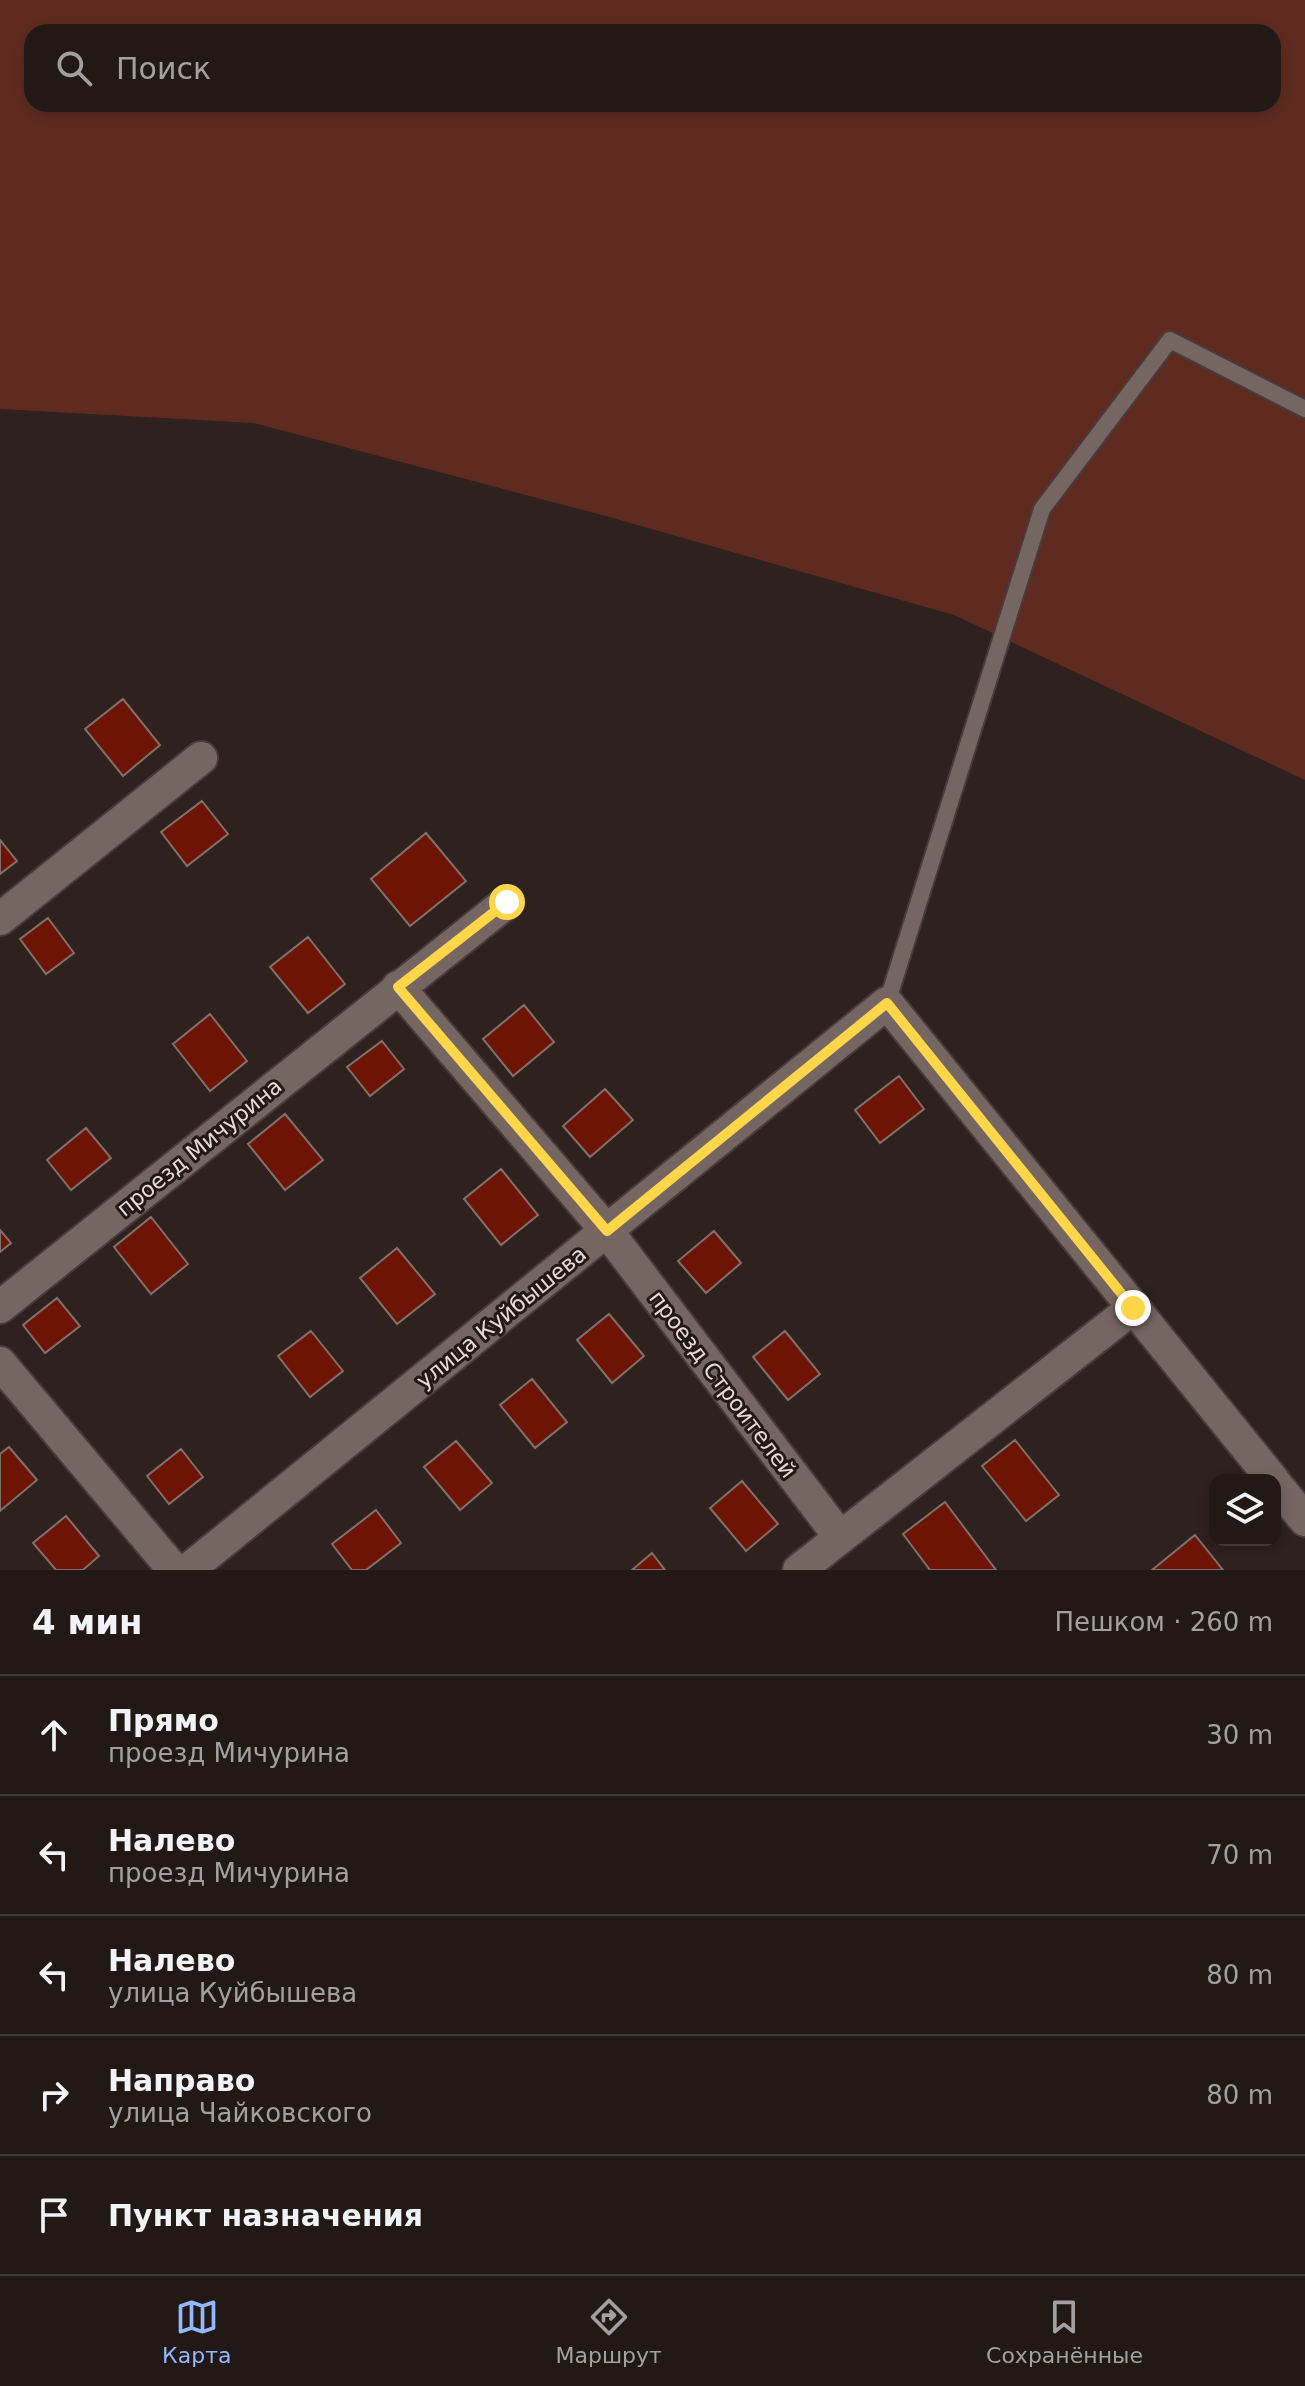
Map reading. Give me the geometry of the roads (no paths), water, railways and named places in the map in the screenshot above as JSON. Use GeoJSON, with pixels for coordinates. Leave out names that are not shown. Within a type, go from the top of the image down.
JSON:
{"type":"FeatureCollection","features":[{"type":"Feature","properties":{"kind":"street"},"geometry":{"type":"LineString","coordinates":[[0,919],[201,758]]}},
{"type":"Feature","properties":{"kind":"street","name":"проезд Мичурина"},"geometry":{"type":"LineString","coordinates":[[0,1307],[507,902]]}},
{"type":"Feature","properties":{"kind":"street"},"geometry":{"type":"LineString","coordinates":[[398,987],[607,1231]]}},
{"type":"Feature","properties":{"kind":"street","name":"улица Куйбышева"},"geometry":{"type":"LineString","coordinates":[[188,1570],[887,1003]]}},
{"type":"Feature","properties":{"kind":"street"},"geometry":{"type":"LineString","coordinates":[[887,1003],[1268,1474]]}},
{"type":"Feature","properties":{"kind":"street","name":"проезд Строителей"},"geometry":{"type":"LineString","coordinates":[[607,1231],[840,1537]]}},
{"type":"Feature","properties":{"kind":"street"},"geometry":{"type":"LineString","coordinates":[[799,1570],[1133,1308]]}},
{"type":"Feature","properties":{"kind":"street"},"geometry":{"type":"LineString","coordinates":[[0,1363],[174,1570]]}},
{"type":"Feature","properties":{"kind":"street"},"geometry":{"type":"LineString","coordinates":[[1281,1491],[1305,1520]]}},
{"type":"Feature","properties":{"kind":"lane"},"geometry":{"type":"LineString","coordinates":[[887,1003],[1042,509],[1170,340],[1305,409]]}}]}
